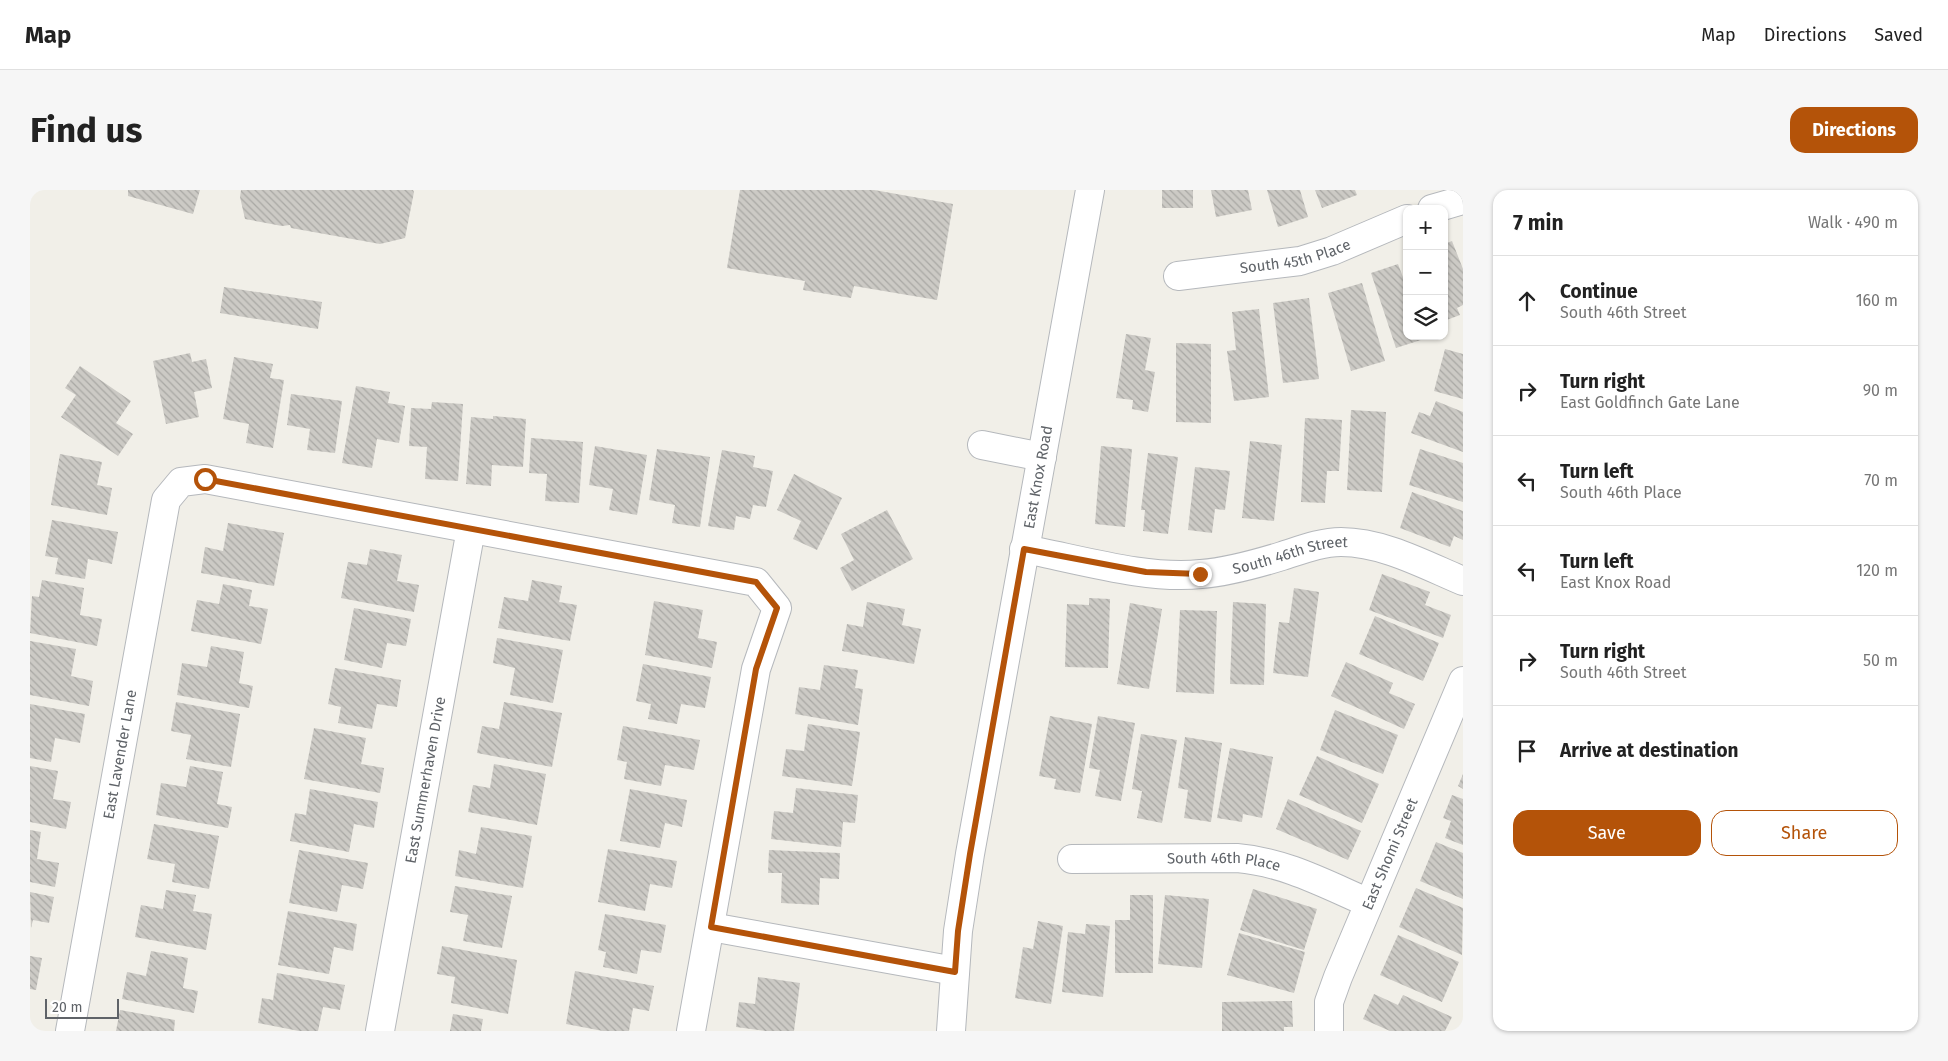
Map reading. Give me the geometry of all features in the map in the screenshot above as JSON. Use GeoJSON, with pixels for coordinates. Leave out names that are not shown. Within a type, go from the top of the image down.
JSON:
{"type":"FeatureCollection","features":[{"type":"Feature","properties":{"kind":"street","name":"East Knox Road"},"geometry":{"type":"LineString","coordinates":[[951,1031],[958,931],[970,854],[1090,190]]}},
{"type":"Feature","properties":{"kind":"street"},"geometry":{"type":"LineString","coordinates":[[1446,205],[1463,200]]}},
{"type":"Feature","properties":{"kind":"street","name":"South 45th Place"},"geometry":{"type":"LineString","coordinates":[[1178,276],[1300,261],[1332,251],[1403,220]]}},
{"type":"Feature","properties":{"kind":"street"},"geometry":{"type":"LineString","coordinates":[[982,445],[1042,457]]}},
{"type":"Feature","properties":{"kind":"street","name":"East Lavender Lane"},"geometry":{"type":"LineString","coordinates":[[70,1031],[166,500],[181,482],[205,479],[471,529]]}},
{"type":"Feature","properties":{"kind":"street"},"geometry":{"type":"LineString","coordinates":[[471,529],[756,582],[777,608],[756,669],[691,1031]]}},
{"type":"Feature","properties":{"kind":"street","name":"East Summerhaven Drive"},"geometry":{"type":"LineString","coordinates":[[380,1031],[471,529]]}},
{"type":"Feature","properties":{"kind":"street","name":"South 46th Street"},"geometry":{"type":"LineString","coordinates":[[1024,549],[1146,572],[1184,575],[1230,569],[1315,546],[1340,542],[1367,545],[1389,551],[1463,581]]}},
{"type":"Feature","properties":{"kind":"street","name":"East Shomi Street"},"geometry":{"type":"LineString","coordinates":[[1329,1031],[1329,1002],[1368,903],[1463,681]]}},
{"type":"Feature","properties":{"kind":"street","name":"South 46th Place"},"geometry":{"type":"LineString","coordinates":[[1072,859],[1237,858],[1260,860],[1278,864],[1368,903]]}},
{"type":"Feature","properties":{"kind":"street"},"geometry":{"type":"LineString","coordinates":[[711,927],[955,972]]}},
{"type":"Feature","properties":{"kind":"building"},"geometry":{"type":"Polygon","coordinates":[[[128,190],[200,190],[193,214],[128,196],[128,190]]]}},
{"type":"Feature","properties":{"kind":"building"},"geometry":{"type":"Polygon","coordinates":[[[241,190],[413,190],[414,192],[405,238],[380,244],[291,228],[290,225],[282,226],[245,219],[240,197],[241,190]]]}},
{"type":"Feature","properties":{"kind":"building"},"geometry":{"type":"Polygon","coordinates":[[[740,190],[874,190],[953,204],[937,300],[854,286],[851,298],[803,290],[805,281],[727,268],[740,190]]]}},
{"type":"Feature","properties":{"kind":"building"},"geometry":{"type":"Polygon","coordinates":[[[1162,190],[1193,190],[1193,208],[1162,208],[1162,190]]]}},
{"type":"Feature","properties":{"kind":"building"},"geometry":{"type":"Polygon","coordinates":[[[1211,190],[1248,190],[1252,210],[1216,217],[1211,190]]]}},
{"type":"Feature","properties":{"kind":"building"},"geometry":{"type":"Polygon","coordinates":[[[1267,190],[1300,190],[1308,217],[1278,227],[1267,190]]]}},
{"type":"Feature","properties":{"kind":"building"},"geometry":{"type":"Polygon","coordinates":[[[1315,190],[1355,190],[1357,195],[1322,208],[1315,190]]]}},
{"type":"Feature","properties":{"kind":"building"},"geometry":{"type":"Polygon","coordinates":[[[1452,241],[1463,269],[1463,305],[1457,308],[1460,315],[1448,320],[1448,250],[1448,242],[1452,241]]]}},
{"type":"Feature","properties":{"kind":"building"},"geometry":{"type":"Polygon","coordinates":[[[1398,264],[1403,277],[1403,340],[1421,340],[1396,348],[1371,273],[1398,264]]]}},
{"type":"Feature","properties":{"kind":"building"},"geometry":{"type":"Polygon","coordinates":[[[1362,283],[1385,361],[1351,371],[1328,293],[1362,283]]]}},
{"type":"Feature","properties":{"kind":"building"},"geometry":{"type":"Polygon","coordinates":[[[224,287],[322,302],[318,329],[220,313],[224,287]]]}},
{"type":"Feature","properties":{"kind":"building"},"geometry":{"type":"Polygon","coordinates":[[[1309,298],[1319,379],[1283,383],[1273,303],[1309,298]]]}},
{"type":"Feature","properties":{"kind":"building"},"geometry":{"type":"Polygon","coordinates":[[[1259,309],[1269,397],[1234,401],[1227,351],[1236,350],[1232,312],[1259,309]]]}},
{"type":"Feature","properties":{"kind":"building"},"geometry":{"type":"Polygon","coordinates":[[[1126,334],[1151,338],[1145,370],[1155,372],[1148,412],[1132,409],[1133,400],[1116,398],[1126,334]]]}},
{"type":"Feature","properties":{"kind":"building"},"geometry":{"type":"Polygon","coordinates":[[[1176,343],[1211,344],[1211,423],[1176,422],[1176,343]]]}},
{"type":"Feature","properties":{"kind":"building"},"geometry":{"type":"Polygon","coordinates":[[[1445,349],[1463,354],[1463,399],[1434,391],[1445,349]]]}},
{"type":"Feature","properties":{"kind":"building"},"geometry":{"type":"Polygon","coordinates":[[[190,353],[192,362],[206,359],[212,388],[194,392],[199,417],[166,424],[153,361],[190,353]]]}},
{"type":"Feature","properties":{"kind":"building"},"geometry":{"type":"Polygon","coordinates":[[[234,357],[273,364],[270,378],[284,380],[273,448],[246,443],[249,424],[223,419],[234,357]]]}},
{"type":"Feature","properties":{"kind":"building"},"geometry":{"type":"Polygon","coordinates":[[[80,366],[131,401],[116,423],[133,434],[118,456],[61,417],[76,395],[65,388],[80,366]]]}},
{"type":"Feature","properties":{"kind":"building"},"geometry":{"type":"Polygon","coordinates":[[[356,386],[390,392],[388,403],[405,406],[399,443],[377,439],[372,468],[342,463],[356,386]]]}},
{"type":"Feature","properties":{"kind":"building"},"geometry":{"type":"Polygon","coordinates":[[[291,394],[342,401],[335,453],[307,450],[310,429],[287,425],[291,394]]]}},
{"type":"Feature","properties":{"kind":"building"},"geometry":{"type":"Polygon","coordinates":[[[1436,401],[1463,412],[1463,452],[1411,433],[1419,412],[1430,416],[1436,401]]]}},
{"type":"Feature","properties":{"kind":"building"},"geometry":{"type":"Polygon","coordinates":[[[432,402],[463,404],[458,481],[425,479],[427,447],[409,446],[411,408],[431,409],[432,402]]]}},
{"type":"Feature","properties":{"kind":"building"},"geometry":{"type":"Polygon","coordinates":[[[1351,410],[1386,412],[1382,492],[1347,490],[1351,410]]]}},
{"type":"Feature","properties":{"kind":"building"},"geometry":{"type":"Polygon","coordinates":[[[493,416],[526,419],[523,467],[492,465],[491,486],[466,484],[471,417],[493,419],[493,416]]]}},
{"type":"Feature","properties":{"kind":"building"},"geometry":{"type":"Polygon","coordinates":[[[1305,418],[1342,420],[1339,471],[1327,471],[1325,503],[1301,502],[1305,418]]]}},
{"type":"Feature","properties":{"kind":"building"},"geometry":{"type":"Polygon","coordinates":[[[531,438],[583,442],[579,503],[545,501],[547,474],[529,473],[531,438]]]}},
{"type":"Feature","properties":{"kind":"building"},"geometry":{"type":"Polygon","coordinates":[[[1250,441],[1282,445],[1274,521],[1242,518],[1250,441]]]}},
{"type":"Feature","properties":{"kind":"building"},"geometry":{"type":"Polygon","coordinates":[[[595,446],[647,455],[637,515],[609,510],[613,489],[589,485],[595,446]]]}},
{"type":"Feature","properties":{"kind":"building"},"geometry":{"type":"Polygon","coordinates":[[[1101,446],[1132,449],[1125,527],[1095,524],[1101,446]]]}},
{"type":"Feature","properties":{"kind":"building"},"geometry":{"type":"Polygon","coordinates":[[[657,449],[710,457],[700,527],[672,523],[675,505],[649,500],[657,449]]]}},
{"type":"Feature","properties":{"kind":"building"},"geometry":{"type":"Polygon","coordinates":[[[1420,449],[1463,463],[1463,502],[1409,485],[1420,449]]]}},
{"type":"Feature","properties":{"kind":"building"},"geometry":{"type":"Polygon","coordinates":[[[722,450],[755,456],[753,467],[773,471],[766,507],[753,505],[750,519],[736,516],[734,530],[708,526],[722,450]]]}},
{"type":"Feature","properties":{"kind":"building"},"geometry":{"type":"Polygon","coordinates":[[[1148,453],[1178,457],[1168,534],[1143,531],[1145,510],[1141,510],[1148,453]]]}},
{"type":"Feature","properties":{"kind":"building"},"geometry":{"type":"Polygon","coordinates":[[[60,454],[102,462],[97,485],[112,488],[107,515],[51,505],[60,454]]]}},
{"type":"Feature","properties":{"kind":"building"},"geometry":{"type":"Polygon","coordinates":[[[1195,467],[1230,471],[1225,510],[1215,509],[1212,533],[1188,530],[1195,467]]]}},
{"type":"Feature","properties":{"kind":"building"},"geometry":{"type":"Polygon","coordinates":[[[794,474],[842,498],[817,550],[793,539],[801,521],[777,510],[794,474]]]}},
{"type":"Feature","properties":{"kind":"building"},"geometry":{"type":"Polygon","coordinates":[[[1412,492],[1463,511],[1463,540],[1454,536],[1450,547],[1400,528],[1412,492]]]}},
{"type":"Feature","properties":{"kind":"building"},"geometry":{"type":"Polygon","coordinates":[[[887,510],[913,559],[852,591],[840,568],[854,560],[841,534],[887,510]]]}},
{"type":"Feature","properties":{"kind":"building"},"geometry":{"type":"Polygon","coordinates":[[[52,520],[118,532],[112,564],[88,559],[85,579],[55,574],[58,558],[45,556],[52,520]]]}},
{"type":"Feature","properties":{"kind":"building"},"geometry":{"type":"Polygon","coordinates":[[[228,523],[284,533],[274,586],[201,573],[205,547],[223,551],[228,523]]]}},
{"type":"Feature","properties":{"kind":"building"},"geometry":{"type":"Polygon","coordinates":[[[370,549],[402,555],[397,581],[419,585],[414,612],[341,598],[348,562],[367,565],[370,549]]]}},
{"type":"Feature","properties":{"kind":"building"},"geometry":{"type":"Polygon","coordinates":[[[1382,574],[1430,592],[1425,605],[1451,615],[1443,638],[1369,610],[1382,574]]]}},
{"type":"Feature","properties":{"kind":"building"},"geometry":{"type":"Polygon","coordinates":[[[42,580],[84,588],[80,615],[102,619],[97,646],[30,633],[32,596],[39,597],[42,580]]]}},
{"type":"Feature","properties":{"kind":"building"},"geometry":{"type":"Polygon","coordinates":[[[532,580],[562,586],[559,602],[577,605],[570,641],[498,628],[504,597],[528,601],[532,580]]]}},
{"type":"Feature","properties":{"kind":"building"},"geometry":{"type":"Polygon","coordinates":[[[223,584],[252,590],[249,606],[268,609],[261,644],[191,631],[197,600],[219,604],[223,584]]]}},
{"type":"Feature","properties":{"kind":"building"},"geometry":{"type":"Polygon","coordinates":[[[1294,588],[1319,592],[1308,677],[1273,673],[1279,622],[1289,623],[1294,588]]]}},
{"type":"Feature","properties":{"kind":"building"},"geometry":{"type":"Polygon","coordinates":[[[1089,598],[1110,599],[1108,668],[1065,667],[1067,604],[1089,605],[1089,598]]]}},
{"type":"Feature","properties":{"kind":"building"},"geometry":{"type":"Polygon","coordinates":[[[654,601],[703,610],[698,638],[717,642],[712,668],[645,655],[654,601]]]}},
{"type":"Feature","properties":{"kind":"building"},"geometry":{"type":"Polygon","coordinates":[[[867,602],[905,609],[902,625],[921,629],[914,664],[842,651],[847,624],[863,627],[867,602]]]}},
{"type":"Feature","properties":{"kind":"building"},"geometry":{"type":"Polygon","coordinates":[[[1233,602],[1266,604],[1264,685],[1230,684],[1233,602]]]}},
{"type":"Feature","properties":{"kind":"building"},"geometry":{"type":"Polygon","coordinates":[[[1130,603],[1162,609],[1149,689],[1117,684],[1130,603]]]}},
{"type":"Feature","properties":{"kind":"building"},"geometry":{"type":"Polygon","coordinates":[[[354,608],[411,619],[406,646],[387,643],[382,668],[344,660],[354,608]]]}},
{"type":"Feature","properties":{"kind":"building"},"geometry":{"type":"Polygon","coordinates":[[[1180,610],[1217,611],[1214,694],[1176,692],[1180,610]]]}},
{"type":"Feature","properties":{"kind":"building"},"geometry":{"type":"Polygon","coordinates":[[[1375,616],[1439,643],[1423,681],[1359,654],[1375,616]]]}},
{"type":"Feature","properties":{"kind":"building"},"geometry":{"type":"Polygon","coordinates":[[[497,638],[563,650],[553,703],[510,695],[515,668],[493,663],[497,638]]]}},
{"type":"Feature","properties":{"kind":"building"},"geometry":{"type":"Polygon","coordinates":[[[30,641],[76,649],[71,676],[93,681],[89,706],[30,695],[30,641]]]}},
{"type":"Feature","properties":{"kind":"building"},"geometry":{"type":"Polygon","coordinates":[[[211,646],[244,652],[239,683],[253,686],[249,708],[177,695],[182,663],[207,667],[211,646]]]}},
{"type":"Feature","properties":{"kind":"building"},"geometry":{"type":"Polygon","coordinates":[[[1346,662],[1393,683],[1389,693],[1415,704],[1404,729],[1331,696],[1346,662]]]}},
{"type":"Feature","properties":{"kind":"building"},"geometry":{"type":"Polygon","coordinates":[[[643,664],[711,677],[705,708],[681,704],[677,724],[648,719],[651,704],[636,701],[643,664]]]}},
{"type":"Feature","properties":{"kind":"building"},"geometry":{"type":"Polygon","coordinates":[[[824,665],[858,670],[855,688],[863,689],[858,725],[795,714],[799,687],[820,690],[824,665]]]}},
{"type":"Feature","properties":{"kind":"building"},"geometry":{"type":"Polygon","coordinates":[[[335,668],[401,680],[397,707],[377,704],[372,729],[338,723],[341,707],[328,704],[335,668]]]}},
{"type":"Feature","properties":{"kind":"building"},"geometry":{"type":"Polygon","coordinates":[[[176,702],[240,714],[231,767],[186,759],[191,735],[171,731],[176,702]]]}},
{"type":"Feature","properties":{"kind":"building"},"geometry":{"type":"Polygon","coordinates":[[[504,702],[562,713],[552,767],[477,753],[482,726],[499,729],[504,702]]]}},
{"type":"Feature","properties":{"kind":"building"},"geometry":{"type":"Polygon","coordinates":[[[30,704],[85,714],[80,743],[55,738],[51,762],[30,758],[30,704]]]}},
{"type":"Feature","properties":{"kind":"building"},"geometry":{"type":"Polygon","coordinates":[[[1335,710],[1398,735],[1383,774],[1320,750],[1335,710]]]}},
{"type":"Feature","properties":{"kind":"building"},"geometry":{"type":"Polygon","coordinates":[[[1050,716],[1092,724],[1080,793],[1054,789],[1056,779],[1039,776],[1050,716]]]}},
{"type":"Feature","properties":{"kind":"building"},"geometry":{"type":"Polygon","coordinates":[[[1098,716],[1135,723],[1121,801],[1095,796],[1100,770],[1089,768],[1098,716]]]}},
{"type":"Feature","properties":{"kind":"building"},"geometry":{"type":"Polygon","coordinates":[[[808,724],[860,732],[852,786],[782,776],[786,749],[804,751],[808,724]]]}},
{"type":"Feature","properties":{"kind":"building"},"geometry":{"type":"Polygon","coordinates":[[[623,726],[700,740],[694,770],[665,765],[661,786],[624,779],[627,762],[617,760],[623,726]]]}},
{"type":"Feature","properties":{"kind":"building"},"geometry":{"type":"Polygon","coordinates":[[[314,728],[366,738],[361,764],[384,768],[380,793],[304,779],[314,728]]]}},
{"type":"Feature","properties":{"kind":"building"},"geometry":{"type":"Polygon","coordinates":[[[1141,734],[1177,740],[1162,823],[1137,818],[1142,791],[1132,789],[1141,734]]]}},
{"type":"Feature","properties":{"kind":"building"},"geometry":{"type":"Polygon","coordinates":[[[1185,737],[1222,743],[1211,822],[1184,818],[1188,790],[1178,788],[1185,737]]]}},
{"type":"Feature","properties":{"kind":"building"},"geometry":{"type":"Polygon","coordinates":[[[1230,748],[1273,757],[1262,818],[1243,814],[1242,822],[1217,818],[1230,748]]]}},
{"type":"Feature","properties":{"kind":"building"},"geometry":{"type":"Polygon","coordinates":[[[1317,756],[1379,784],[1362,823],[1299,795],[1317,756]]]}},
{"type":"Feature","properties":{"kind":"building"},"geometry":{"type":"Polygon","coordinates":[[[494,764],[546,774],[537,825],[468,812],[473,785],[490,788],[494,764]]]}},
{"type":"Feature","properties":{"kind":"building"},"geometry":{"type":"Polygon","coordinates":[[[30,766],[58,771],[53,799],[71,802],[66,829],[30,822],[30,766]]]}},
{"type":"Feature","properties":{"kind":"building"},"geometry":{"type":"Polygon","coordinates":[[[190,766],[223,772],[217,804],[232,807],[228,828],[156,815],[161,783],[186,787],[190,766]]]}},
{"type":"Feature","properties":{"kind":"building"},"geometry":{"type":"Polygon","coordinates":[[[1463,774],[1463,789],[1458,786],[1463,774]]]}},
{"type":"Feature","properties":{"kind":"building"},"geometry":{"type":"Polygon","coordinates":[[[796,788],[858,795],[855,823],[843,822],[841,847],[771,839],[774,811],[793,813],[796,788]]]}},
{"type":"Feature","properties":{"kind":"building"},"geometry":{"type":"Polygon","coordinates":[[[310,789],[378,802],[374,828],[354,824],[349,852],[290,841],[295,813],[306,815],[310,789]]]}},
{"type":"Feature","properties":{"kind":"building"},"geometry":{"type":"Polygon","coordinates":[[[630,789],[687,800],[682,827],[665,823],[660,848],[620,841],[630,789]]]}},
{"type":"Feature","properties":{"kind":"building"},"geometry":{"type":"Polygon","coordinates":[[[1452,795],[1463,799],[1463,845],[1445,838],[1451,821],[1443,818],[1452,795]]]}},
{"type":"Feature","properties":{"kind":"building"},"geometry":{"type":"Polygon","coordinates":[[[1288,799],[1361,831],[1348,860],[1276,829],[1288,799]]]}},
{"type":"Feature","properties":{"kind":"building"},"geometry":{"type":"Polygon","coordinates":[[[154,824],[219,836],[209,889],[172,882],[175,864],[147,859],[154,824]]]}},
{"type":"Feature","properties":{"kind":"building"},"geometry":{"type":"Polygon","coordinates":[[[481,827],[532,836],[523,888],[455,876],[459,850],[476,854],[481,827]]]}},
{"type":"Feature","properties":{"kind":"building"},"geometry":{"type":"Polygon","coordinates":[[[30,830],[41,832],[37,859],[59,863],[55,887],[30,882],[30,830]]]}},
{"type":"Feature","properties":{"kind":"building"},"geometry":{"type":"Polygon","coordinates":[[[1436,842],[1463,853],[1463,899],[1420,881],[1436,842]]]}},
{"type":"Feature","properties":{"kind":"building"},"geometry":{"type":"Polygon","coordinates":[[[608,849],[677,861],[672,888],[650,884],[645,911],[598,902],[608,849]]]}},
{"type":"Feature","properties":{"kind":"building"},"geometry":{"type":"Polygon","coordinates":[[[299,850],[368,863],[363,889],[342,885],[337,912],[289,903],[299,850]]]}},
{"type":"Feature","properties":{"kind":"building"},"geometry":{"type":"Polygon","coordinates":[[[769,850],[840,853],[839,879],[820,878],[819,905],[781,903],[782,873],[768,873],[769,850]]]}},
{"type":"Feature","properties":{"kind":"building"},"geometry":{"type":"Polygon","coordinates":[[[455,886],[512,896],[502,948],[463,941],[468,915],[450,912],[455,886]]]}},
{"type":"Feature","properties":{"kind":"building"},"geometry":{"type":"Polygon","coordinates":[[[1416,888],[1463,908],[1462,955],[1399,927],[1416,888]]]}},
{"type":"Feature","properties":{"kind":"building"},"geometry":{"type":"Polygon","coordinates":[[[1253,889],[1317,909],[1304,950],[1240,930],[1253,889]]]}},
{"type":"Feature","properties":{"kind":"building"},"geometry":{"type":"Polygon","coordinates":[[[166,890],[196,895],[193,911],[212,914],[206,950],[135,937],[141,905],[163,909],[166,890]]]}},
{"type":"Feature","properties":{"kind":"building"},"geometry":{"type":"Polygon","coordinates":[[[30,892],[54,897],[49,923],[33,920],[31,928],[30,892]]]}},
{"type":"Feature","properties":{"kind":"building"},"geometry":{"type":"Polygon","coordinates":[[[1130,895],[1153,895],[1153,973],[1115,973],[1115,920],[1130,920],[1130,895]]]}},
{"type":"Feature","properties":{"kind":"building"},"geometry":{"type":"Polygon","coordinates":[[[1165,895],[1209,899],[1202,968],[1158,964],[1165,895]]]}},
{"type":"Feature","properties":{"kind":"building"},"geometry":{"type":"Polygon","coordinates":[[[288,911],[357,924],[353,951],[334,947],[329,974],[278,965],[288,911]]]}},
{"type":"Feature","properties":{"kind":"building"},"geometry":{"type":"Polygon","coordinates":[[[605,914],[666,925],[661,953],[641,950],[637,974],[603,967],[606,952],[598,950],[605,914]]]}},
{"type":"Feature","properties":{"kind":"building"},"geometry":{"type":"Polygon","coordinates":[[[1038,921],[1063,926],[1051,1004],[1015,998],[1023,947],[1033,949],[1038,921]]]}},
{"type":"Feature","properties":{"kind":"building"},"geometry":{"type":"Polygon","coordinates":[[[1086,924],[1110,926],[1103,997],[1062,992],[1068,932],[1085,934],[1086,924]]]}},
{"type":"Feature","properties":{"kind":"building"},"geometry":{"type":"Polygon","coordinates":[[[1239,933],[1305,952],[1294,993],[1227,975],[1239,933]]]}},
{"type":"Feature","properties":{"kind":"building"},"geometry":{"type":"Polygon","coordinates":[[[1398,935],[1459,962],[1442,1002],[1380,975],[1398,935]]]}},
{"type":"Feature","properties":{"kind":"building"},"geometry":{"type":"Polygon","coordinates":[[[442,946],[517,960],[508,1014],[451,1003],[455,977],[437,974],[442,946]]]}},
{"type":"Feature","properties":{"kind":"building"},"geometry":{"type":"Polygon","coordinates":[[[151,951],[188,958],[183,988],[198,991],[194,1013],[122,999],[127,972],[146,976],[151,951]]]}},
{"type":"Feature","properties":{"kind":"building"},"geometry":{"type":"Polygon","coordinates":[[[30,956],[42,958],[36,990],[30,989],[30,956]]]}},
{"type":"Feature","properties":{"kind":"building"},"geometry":{"type":"Polygon","coordinates":[[[575,971],[654,986],[649,1011],[633,1008],[629,1031],[603,1031],[566,1024],[575,971]]]}},
{"type":"Feature","properties":{"kind":"building"},"geometry":{"type":"Polygon","coordinates":[[[277,973],[345,985],[340,1010],[323,1007],[318,1031],[299,1031],[258,1023],[262,998],[273,1000],[277,973]]]}},
{"type":"Feature","properties":{"kind":"building"},"geometry":{"type":"Polygon","coordinates":[[[758,977],[800,983],[794,1031],[765,1031],[736,1027],[739,1002],[755,1004],[758,977]]]}},
{"type":"Feature","properties":{"kind":"building"},"geometry":{"type":"Polygon","coordinates":[[[1374,994],[1398,1005],[1403,995],[1452,1017],[1445,1031],[1390,1031],[1363,1019],[1374,994]]]}},
{"type":"Feature","properties":{"kind":"building"},"geometry":{"type":"Polygon","coordinates":[[[1292,1001],[1293,1027],[1284,1027],[1284,1031],[1222,1031],[1222,1002],[1292,1001]]]}},
{"type":"Feature","properties":{"kind":"building"},"geometry":{"type":"Polygon","coordinates":[[[120,1010],[175,1020],[174,1031],[116,1031],[120,1010]]]}},
{"type":"Feature","properties":{"kind":"building"},"geometry":{"type":"Polygon","coordinates":[[[453,1014],[483,1019],[481,1031],[450,1031],[453,1014]]]}},
{"type":"Feature","properties":{"kind":"route"},"geometry":{"type":"LineString","coordinates":[[205,479],[756,582],[777,608],[756,669],[711,927],[955,972],[958,931],[970,854],[1024,549],[1146,572],[1176,575],[1200,574]]}}]}
